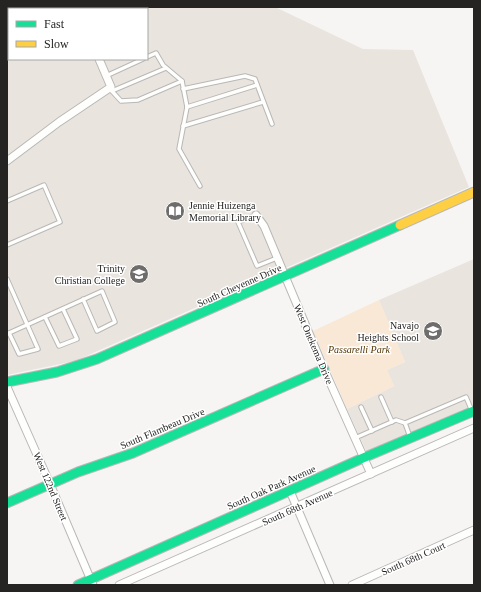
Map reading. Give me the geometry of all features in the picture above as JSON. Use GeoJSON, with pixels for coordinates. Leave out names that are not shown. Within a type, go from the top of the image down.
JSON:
{"type":"FeatureCollection","features":[{"type":"Feature","properties":{"kind":"street"},"geometry":{"type":"LineString","coordinates":[[7,161],[59,122],[111,89],[99,60]]}},
{"type":"Feature","properties":{"kind":"street","name":"South Cheyenne Drive"},"geometry":{"type":"LineString","coordinates":[[7,382],[57,372],[86,363],[474,192]]}},
{"type":"Feature","properties":{"kind":"street","name":"West Onekema Drive"},"geometry":{"type":"LineString","coordinates":[[256,215],[264,226],[324,369],[371,474]]}},
{"type":"Feature","properties":{"kind":"street","name":"South Flambeau Drive"},"geometry":{"type":"LineString","coordinates":[[7,503],[78,472],[127,456],[324,369]]}},
{"type":"Feature","properties":{"kind":"street","name":"West 122nd Street"},"geometry":{"type":"LineString","coordinates":[[7,387],[92,582]]}},
{"type":"Feature","properties":{"kind":"street","name":"South Oak Park Avenue"},"geometry":{"type":"LineString","coordinates":[[78,585],[92,582],[363,458],[473,412]]}},
{"type":"Feature","properties":{"kind":"street","name":"South 68th Avenue"},"geometry":{"type":"LineString","coordinates":[[119,585],[474,428]]}},
{"type":"Feature","properties":{"kind":"street"},"geometry":{"type":"LineString","coordinates":[[290,491],[330,585]]}},
{"type":"Feature","properties":{"kind":"street","name":"South 68th Court"},"geometry":{"type":"LineString","coordinates":[[352,585],[474,530]]}},
{"type":"Feature","properties":{"kind":"lane"},"geometry":{"type":"LineString","coordinates":[[148,57],[156,53],[163,65],[182,81],[187,107],[179,149],[200,186]]}},
{"type":"Feature","properties":{"kind":"lane"},"geometry":{"type":"LineString","coordinates":[[106,76],[141,60]]}},
{"type":"Feature","properties":{"kind":"lane"},"geometry":{"type":"LineString","coordinates":[[166,68],[111,89],[122,101],[138,100],[182,81]]}},
{"type":"Feature","properties":{"kind":"lane"},"geometry":{"type":"LineString","coordinates":[[184,89],[245,76],[255,78],[272,124]]}},
{"type":"Feature","properties":{"kind":"lane"},"geometry":{"type":"LineString","coordinates":[[187,107],[257,85]]}},
{"type":"Feature","properties":{"kind":"lane"},"geometry":{"type":"LineString","coordinates":[[183,126],[263,102]]}},
{"type":"Feature","properties":{"kind":"lane"},"geometry":{"type":"LineString","coordinates":[[7,201],[44,185],[60,222],[7,244]]}},
{"type":"Feature","properties":{"kind":"lane"},"geometry":{"type":"LineString","coordinates":[[256,215],[238,222],[257,266],[277,258]]}},
{"type":"Feature","properties":{"kind":"lane"},"geometry":{"type":"LineString","coordinates":[[7,279],[27,324],[38,349],[19,354],[8,333],[27,324],[45,317],[62,308],[102,291],[115,322],[97,331],[83,300]]}},
{"type":"Feature","properties":{"kind":"lane"},"geometry":{"type":"LineString","coordinates":[[45,317],[58,346],[77,339],[62,308]]}},
{"type":"Feature","properties":{"kind":"lane"},"geometry":{"type":"LineString","coordinates":[[381,397],[392,422]]}},
{"type":"Feature","properties":{"kind":"lane"},"geometry":{"type":"LineString","coordinates":[[405,424],[466,397],[473,412]]}},
{"type":"Feature","properties":{"kind":"lane"},"geometry":{"type":"LineString","coordinates":[[361,407],[372,431]]}},
{"type":"Feature","properties":{"kind":"lane"},"geometry":{"type":"LineString","coordinates":[[355,438],[396,420],[405,424],[410,438]]}},
{"type":"Feature","properties":{"kind":"shaded area","name":"Trinity Christian College"},"geometry":{"type":"Polygon","coordinates":[[[275,7],[363,49],[413,50],[469,187],[75,361],[7,375],[7,39],[8,60],[148,60],[148,8],[62,8],[275,7]]]}},
{"type":"Feature","properties":{"kind":"shaded area","name":"Navajo Heights School"},"geometry":{"type":"Polygon","coordinates":[[[474,259],[474,406],[367,453],[347,409],[394,386],[387,370],[405,362],[379,300],[474,259]]]}},
{"type":"Feature","properties":{"kind":"green space","name":"Passarelli Park"},"geometry":{"type":"Polygon","coordinates":[[[379,300],[405,362],[387,370],[394,386],[347,409],[313,331],[379,300]]]}},
{"type":"Feature","properties":{"kind":"traffic: fast"},"geometry":{"type":"LineString","coordinates":[[7,382],[57,372],[97,359],[400,225]]}},
{"type":"Feature","properties":{"kind":"traffic: fast"},"geometry":{"type":"LineString","coordinates":[[7,503],[78,472],[133,453],[324,369]]}},
{"type":"Feature","properties":{"kind":"traffic: fast"},"geometry":{"type":"LineString","coordinates":[[78,585],[363,458],[474,411]]}},
{"type":"Feature","properties":{"kind":"traffic: slow"},"geometry":{"type":"LineString","coordinates":[[400,225],[474,192]]}},
{"type":"Feature","properties":{"kind":"place","name":"Jennie Huizenga Memorial Library"},"geometry":{"type":"Point","coordinates":[175,211]}},
{"type":"Feature","properties":{"kind":"place","name":"Trinity Christian College"},"geometry":{"type":"Point","coordinates":[139,274]}},
{"type":"Feature","properties":{"kind":"place","name":"Navajo Heights School"},"geometry":{"type":"Point","coordinates":[433,331]}}]}
